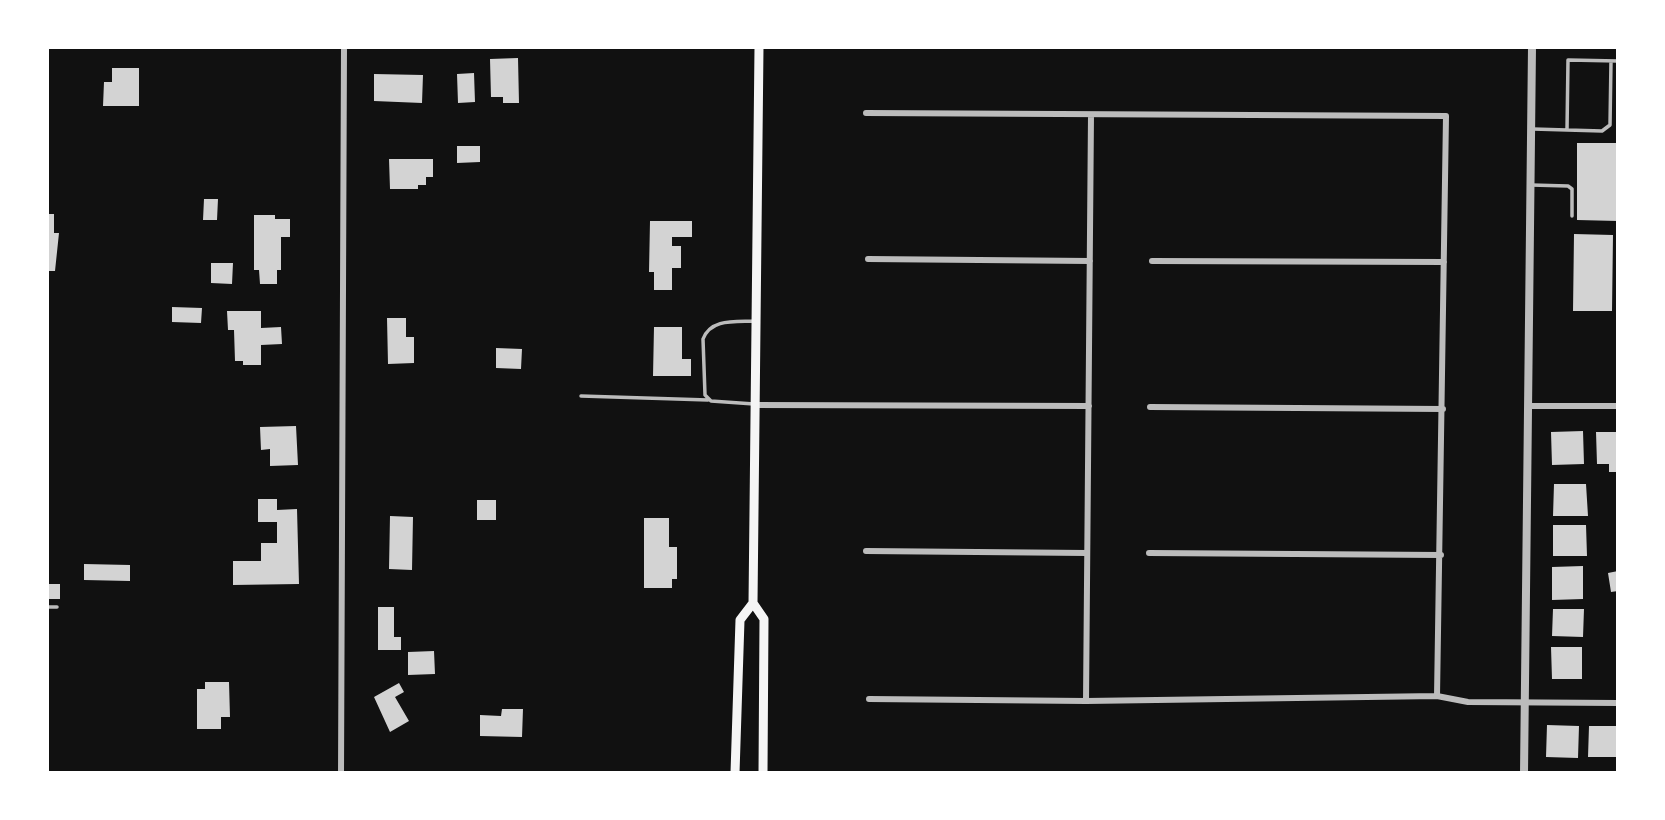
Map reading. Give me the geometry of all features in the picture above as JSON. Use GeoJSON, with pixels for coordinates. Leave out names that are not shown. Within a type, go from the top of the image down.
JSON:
{"type":"FeatureCollection","features":[{"type":"Feature","properties":{"kind":"main road"},"geometry":{"type":"LineString","coordinates":[[758,47],[753,603],[764,619],[762,773]]}},
{"type":"Feature","properties":{"kind":"main road"},"geometry":{"type":"LineString","coordinates":[[735,773],[740,620],[753,603]]}},
{"type":"Feature","properties":{"kind":"street"},"geometry":{"type":"LineString","coordinates":[[341,773],[344,47]]}},
{"type":"Feature","properties":{"kind":"street"},"geometry":{"type":"LineString","coordinates":[[1524,773],[1532,47]]}},
{"type":"Feature","properties":{"kind":"street"},"geometry":{"type":"LineString","coordinates":[[866,113],[1446,116],[1437,696]]}},
{"type":"Feature","properties":{"kind":"street"},"geometry":{"type":"LineString","coordinates":[[1086,701],[1091,114]]}},
{"type":"Feature","properties":{"kind":"street"},"geometry":{"type":"LineString","coordinates":[[868,259],[1090,261]]}},
{"type":"Feature","properties":{"kind":"street"},"geometry":{"type":"LineString","coordinates":[[1152,261],[1444,262]]}},
{"type":"Feature","properties":{"kind":"street"},"geometry":{"type":"LineString","coordinates":[[756,405],[1089,407]]}},
{"type":"Feature","properties":{"kind":"street"},"geometry":{"type":"LineString","coordinates":[[1528,406],[1618,406]]}},
{"type":"Feature","properties":{"kind":"street"},"geometry":{"type":"LineString","coordinates":[[1150,407],[1443,409]]}},
{"type":"Feature","properties":{"kind":"street"},"geometry":{"type":"LineString","coordinates":[[866,551],[1087,552]]}},
{"type":"Feature","properties":{"kind":"street"},"geometry":{"type":"LineString","coordinates":[[1149,553],[1441,555]]}},
{"type":"Feature","properties":{"kind":"street"},"geometry":{"type":"LineString","coordinates":[[869,699],[1086,701],[1437,696],[1468,702],[1618,703]]}},
{"type":"Feature","properties":{"kind":"lane"},"geometry":{"type":"LineString","coordinates":[[1567,130],[1568,60],[1618,61]]}},
{"type":"Feature","properties":{"kind":"lane"},"geometry":{"type":"LineString","coordinates":[[1532,129],[1602,131],[1610,125],[1611,61]]}},
{"type":"Feature","properties":{"kind":"lane"},"geometry":{"type":"LineString","coordinates":[[1531,185],[1568,186],[1572,189],[1572,215]]}},
{"type":"Feature","properties":{"kind":"lane"},"geometry":{"type":"LineString","coordinates":[[710,400],[705,395],[703,381],[705,332],[719,323],[756,321]]}},
{"type":"Feature","properties":{"kind":"lane"},"geometry":{"type":"LineString","coordinates":[[581,396],[710,400],[756,405]]}},
{"type":"Feature","properties":{"kind":"lane"},"geometry":{"type":"LineString","coordinates":[[47,607],[57,607]]}},
{"type":"Feature","properties":{"kind":"building"},"geometry":{"type":"Polygon","coordinates":[[[518,58],[519,103],[503,103],[503,97],[491,97],[490,59],[518,58]]]}},
{"type":"Feature","properties":{"kind":"building"},"geometry":{"type":"Polygon","coordinates":[[[112,68],[139,68],[139,106],[103,106],[104,82],[112,82],[112,68]]]}},
{"type":"Feature","properties":{"kind":"building"},"geometry":{"type":"Polygon","coordinates":[[[474,73],[475,102],[458,103],[457,74],[474,73]]]}},
{"type":"Feature","properties":{"kind":"building"},"geometry":{"type":"Polygon","coordinates":[[[374,74],[423,75],[422,103],[374,101],[374,74]]]}},
{"type":"Feature","properties":{"kind":"building"},"geometry":{"type":"Polygon","coordinates":[[[1577,143],[1618,143],[1618,221],[1577,220],[1577,143]]]}},
{"type":"Feature","properties":{"kind":"building"},"geometry":{"type":"Polygon","coordinates":[[[457,146],[480,146],[480,162],[457,163],[457,146]]]}},
{"type":"Feature","properties":{"kind":"building"},"geometry":{"type":"Polygon","coordinates":[[[389,159],[433,159],[433,177],[426,177],[426,185],[418,185],[418,189],[390,189],[389,159]]]}},
{"type":"Feature","properties":{"kind":"building"},"geometry":{"type":"Polygon","coordinates":[[[204,199],[218,199],[217,220],[203,220],[204,199]]]}},
{"type":"Feature","properties":{"kind":"building"},"geometry":{"type":"Polygon","coordinates":[[[47,214],[54,214],[54,233],[59,233],[55,271],[47,271],[47,214]]]}},
{"type":"Feature","properties":{"kind":"building"},"geometry":{"type":"Polygon","coordinates":[[[254,215],[275,215],[275,219],[290,219],[290,237],[281,237],[281,270],[277,270],[277,284],[260,284],[259,270],[254,270],[254,215]]]}},
{"type":"Feature","properties":{"kind":"building"},"geometry":{"type":"Polygon","coordinates":[[[650,221],[692,221],[692,237],[672,237],[672,246],[681,246],[681,268],[672,268],[672,290],[654,290],[654,272],[649,272],[650,221]]]}},
{"type":"Feature","properties":{"kind":"building"},"geometry":{"type":"Polygon","coordinates":[[[1574,234],[1613,235],[1612,311],[1573,311],[1574,234]]]}},
{"type":"Feature","properties":{"kind":"building"},"geometry":{"type":"Polygon","coordinates":[[[211,263],[233,263],[232,284],[211,283],[211,263]]]}},
{"type":"Feature","properties":{"kind":"building"},"geometry":{"type":"Polygon","coordinates":[[[172,307],[202,308],[201,323],[172,322],[172,307]]]}},
{"type":"Feature","properties":{"kind":"building"},"geometry":{"type":"Polygon","coordinates":[[[227,311],[261,311],[261,328],[281,327],[282,344],[261,345],[261,365],[243,365],[243,361],[235,361],[234,330],[228,330],[227,311]]]}},
{"type":"Feature","properties":{"kind":"building"},"geometry":{"type":"Polygon","coordinates":[[[387,318],[406,318],[406,337],[414,337],[414,363],[388,364],[387,318]]]}},
{"type":"Feature","properties":{"kind":"building"},"geometry":{"type":"Polygon","coordinates":[[[654,327],[682,327],[682,359],[691,359],[691,376],[653,376],[654,327]]]}},
{"type":"Feature","properties":{"kind":"building"},"geometry":{"type":"Polygon","coordinates":[[[496,348],[522,349],[521,369],[496,368],[496,348]]]}},
{"type":"Feature","properties":{"kind":"building"},"geometry":{"type":"Polygon","coordinates":[[[296,426],[298,465],[270,466],[270,449],[261,450],[260,427],[296,426]]]}},
{"type":"Feature","properties":{"kind":"building"},"geometry":{"type":"Polygon","coordinates":[[[1583,431],[1584,464],[1552,465],[1551,432],[1583,431]]]}},
{"type":"Feature","properties":{"kind":"building"},"geometry":{"type":"Polygon","coordinates":[[[1596,432],[1618,432],[1618,472],[1609,472],[1609,464],[1597,464],[1596,432]]]}},
{"type":"Feature","properties":{"kind":"building"},"geometry":{"type":"Polygon","coordinates":[[[1554,484],[1586,484],[1588,516],[1553,516],[1554,484]]]}},
{"type":"Feature","properties":{"kind":"building"},"geometry":{"type":"Polygon","coordinates":[[[258,499],[277,499],[277,510],[297,509],[299,584],[233,585],[233,561],[261,561],[261,543],[277,543],[277,522],[258,522],[258,499]]]}},
{"type":"Feature","properties":{"kind":"building"},"geometry":{"type":"Polygon","coordinates":[[[477,500],[496,500],[496,520],[477,520],[477,500]]]}},
{"type":"Feature","properties":{"kind":"building"},"geometry":{"type":"Polygon","coordinates":[[[390,516],[413,517],[412,570],[389,569],[390,516]]]}},
{"type":"Feature","properties":{"kind":"building"},"geometry":{"type":"Polygon","coordinates":[[[644,518],[669,518],[669,547],[677,547],[677,579],[672,579],[672,588],[644,588],[644,518]]]}},
{"type":"Feature","properties":{"kind":"building"},"geometry":{"type":"Polygon","coordinates":[[[1553,525],[1586,525],[1587,556],[1553,556],[1553,525]]]}},
{"type":"Feature","properties":{"kind":"building"},"geometry":{"type":"Polygon","coordinates":[[[84,564],[130,565],[130,581],[84,580],[84,564]]]}},
{"type":"Feature","properties":{"kind":"building"},"geometry":{"type":"Polygon","coordinates":[[[1583,566],[1583,599],[1552,600],[1552,567],[1583,566]]]}},
{"type":"Feature","properties":{"kind":"building"},"geometry":{"type":"Polygon","coordinates":[[[1618,571],[1618,591],[1611,592],[1608,573],[1618,571]]]}},
{"type":"Feature","properties":{"kind":"building"},"geometry":{"type":"Polygon","coordinates":[[[47,584],[60,584],[60,599],[47,599],[47,584]]]}},
{"type":"Feature","properties":{"kind":"building"},"geometry":{"type":"Polygon","coordinates":[[[378,607],[394,607],[394,637],[401,637],[401,650],[378,650],[378,607]]]}},
{"type":"Feature","properties":{"kind":"building"},"geometry":{"type":"Polygon","coordinates":[[[1553,609],[1584,609],[1583,637],[1552,636],[1553,609]]]}},
{"type":"Feature","properties":{"kind":"building"},"geometry":{"type":"Polygon","coordinates":[[[1551,647],[1582,647],[1582,679],[1552,679],[1551,647]]]}},
{"type":"Feature","properties":{"kind":"building"},"geometry":{"type":"Polygon","coordinates":[[[434,651],[435,674],[408,675],[408,652],[434,651]]]}},
{"type":"Feature","properties":{"kind":"building"},"geometry":{"type":"Polygon","coordinates":[[[205,682],[229,682],[230,717],[221,717],[221,729],[197,729],[197,689],[205,689],[205,682]]]}},
{"type":"Feature","properties":{"kind":"building"},"geometry":{"type":"Polygon","coordinates":[[[399,683],[404,692],[395,697],[409,721],[390,732],[374,697],[399,683]]]}},
{"type":"Feature","properties":{"kind":"building"},"geometry":{"type":"Polygon","coordinates":[[[502,709],[523,709],[522,737],[480,736],[480,715],[501,716],[502,709]]]}},
{"type":"Feature","properties":{"kind":"building"},"geometry":{"type":"Polygon","coordinates":[[[1547,725],[1579,726],[1578,758],[1546,757],[1547,725]]]}},
{"type":"Feature","properties":{"kind":"building"},"geometry":{"type":"Polygon","coordinates":[[[1589,726],[1618,726],[1618,757],[1588,757],[1589,726]]]}}]}
